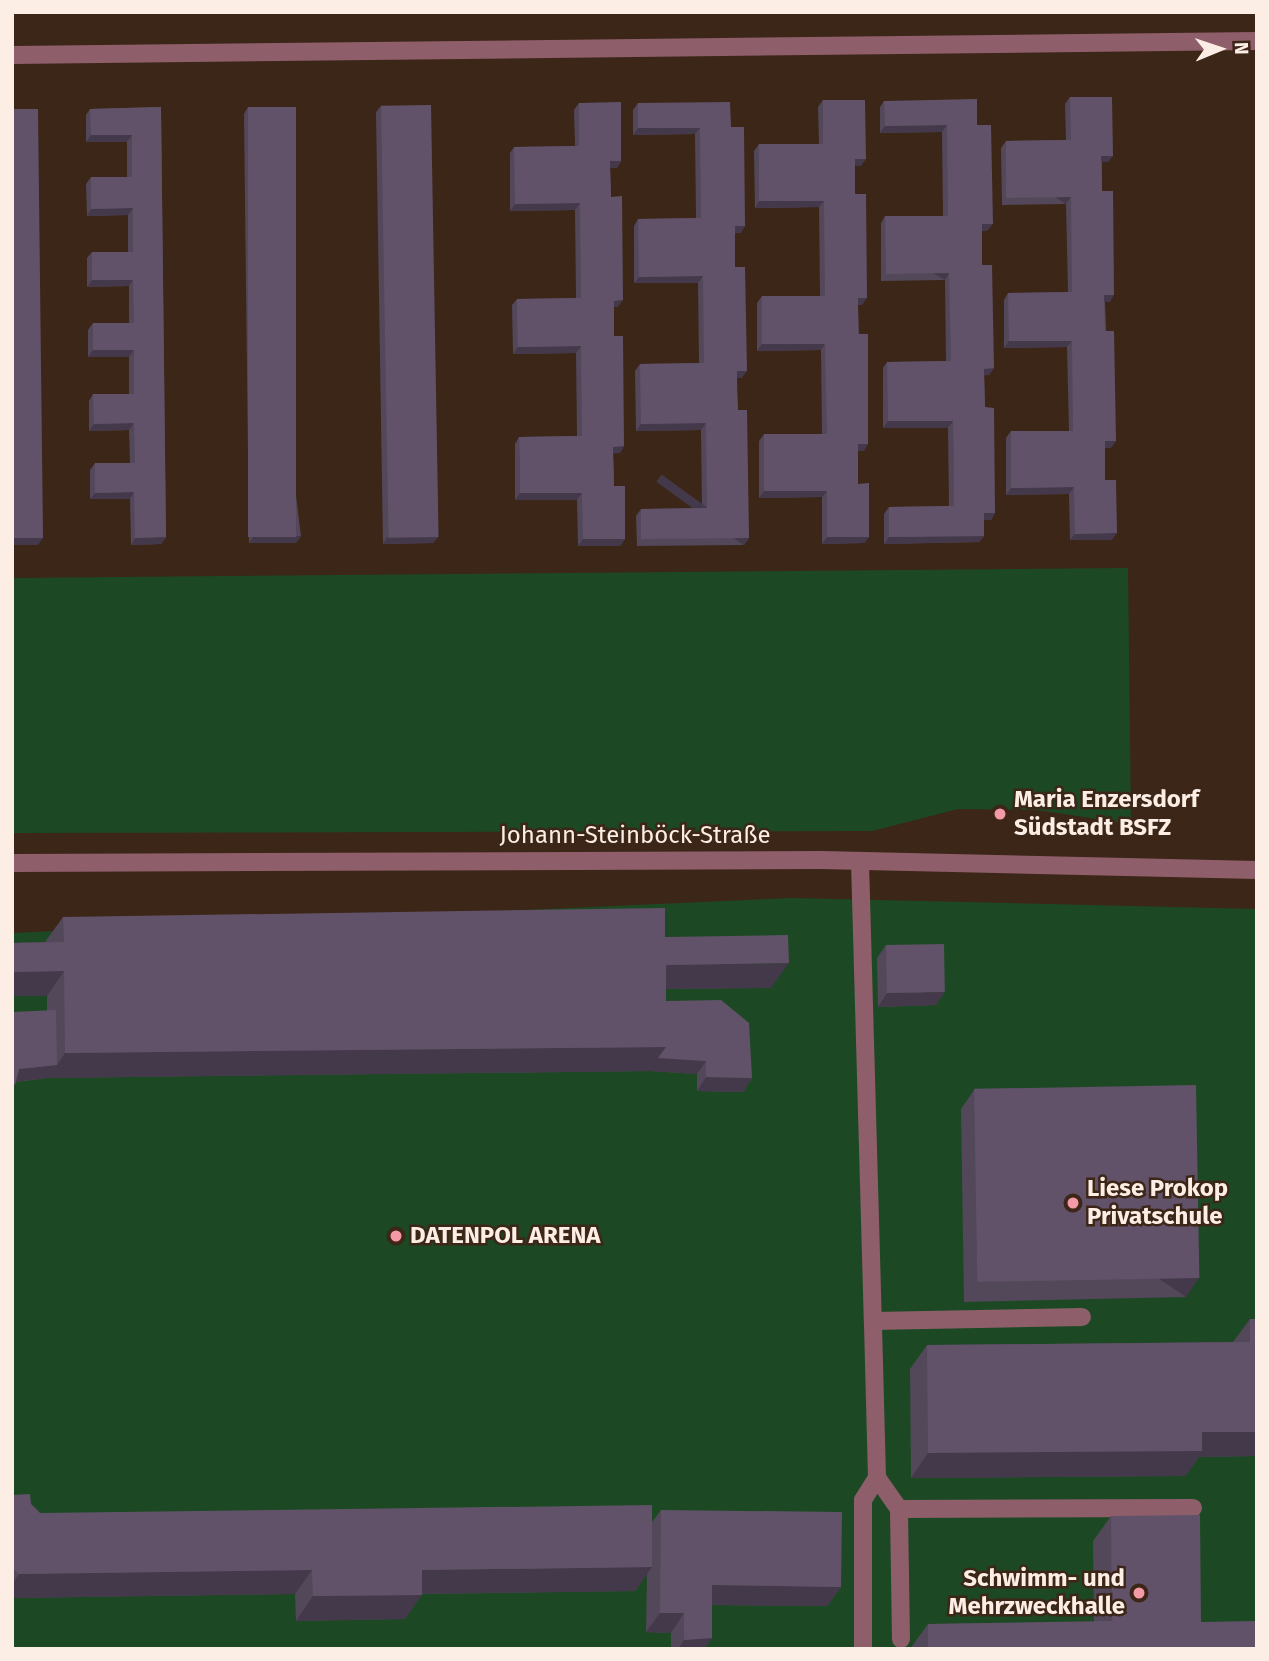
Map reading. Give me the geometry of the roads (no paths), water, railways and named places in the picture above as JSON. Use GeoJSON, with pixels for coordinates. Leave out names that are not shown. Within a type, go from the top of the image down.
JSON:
{"type":"FeatureCollection","features":[{"type":"Feature","properties":{"kind":"street"},"geometry":{"type":"LineString","coordinates":[[12,55],[1257,41]]}},
{"type":"Feature","properties":{"kind":"street"},"geometry":{"type":"LineString","coordinates":[[860,862],[877,1478],[899,1509],[901,1639]]}},
{"type":"Feature","properties":{"kind":"street","name":"Johann-Steinböck-Straße"},"geometry":{"type":"LineString","coordinates":[[12,863],[860,862],[1257,870]]}},
{"type":"Feature","properties":{"kind":"street"},"geometry":{"type":"LineString","coordinates":[[873,1321],[1082,1317]]}},
{"type":"Feature","properties":{"kind":"street"},"geometry":{"type":"LineString","coordinates":[[863,1649],[863,1500],[877,1478]]}},
{"type":"Feature","properties":{"kind":"street"},"geometry":{"type":"LineString","coordinates":[[899,1509],[1193,1508]]}},
{"type":"Feature","properties":{"kind":"place","name":"Maria Enzersdorf Südstadt BSFZ"},"geometry":{"type":"Point","coordinates":[1000,814]}},
{"type":"Feature","properties":{"kind":"place","name":"Liese Prokop Privatschule"},"geometry":{"type":"Point","coordinates":[1073,1203]}},
{"type":"Feature","properties":{"kind":"place","name":"DATENPOL ARENA"},"geometry":{"type":"Point","coordinates":[396,1236]}},
{"type":"Feature","properties":{"kind":"place","name":"Schwimm- und Mehrzweckhalle"},"geometry":{"type":"Point","coordinates":[1139,1593]}}]}
